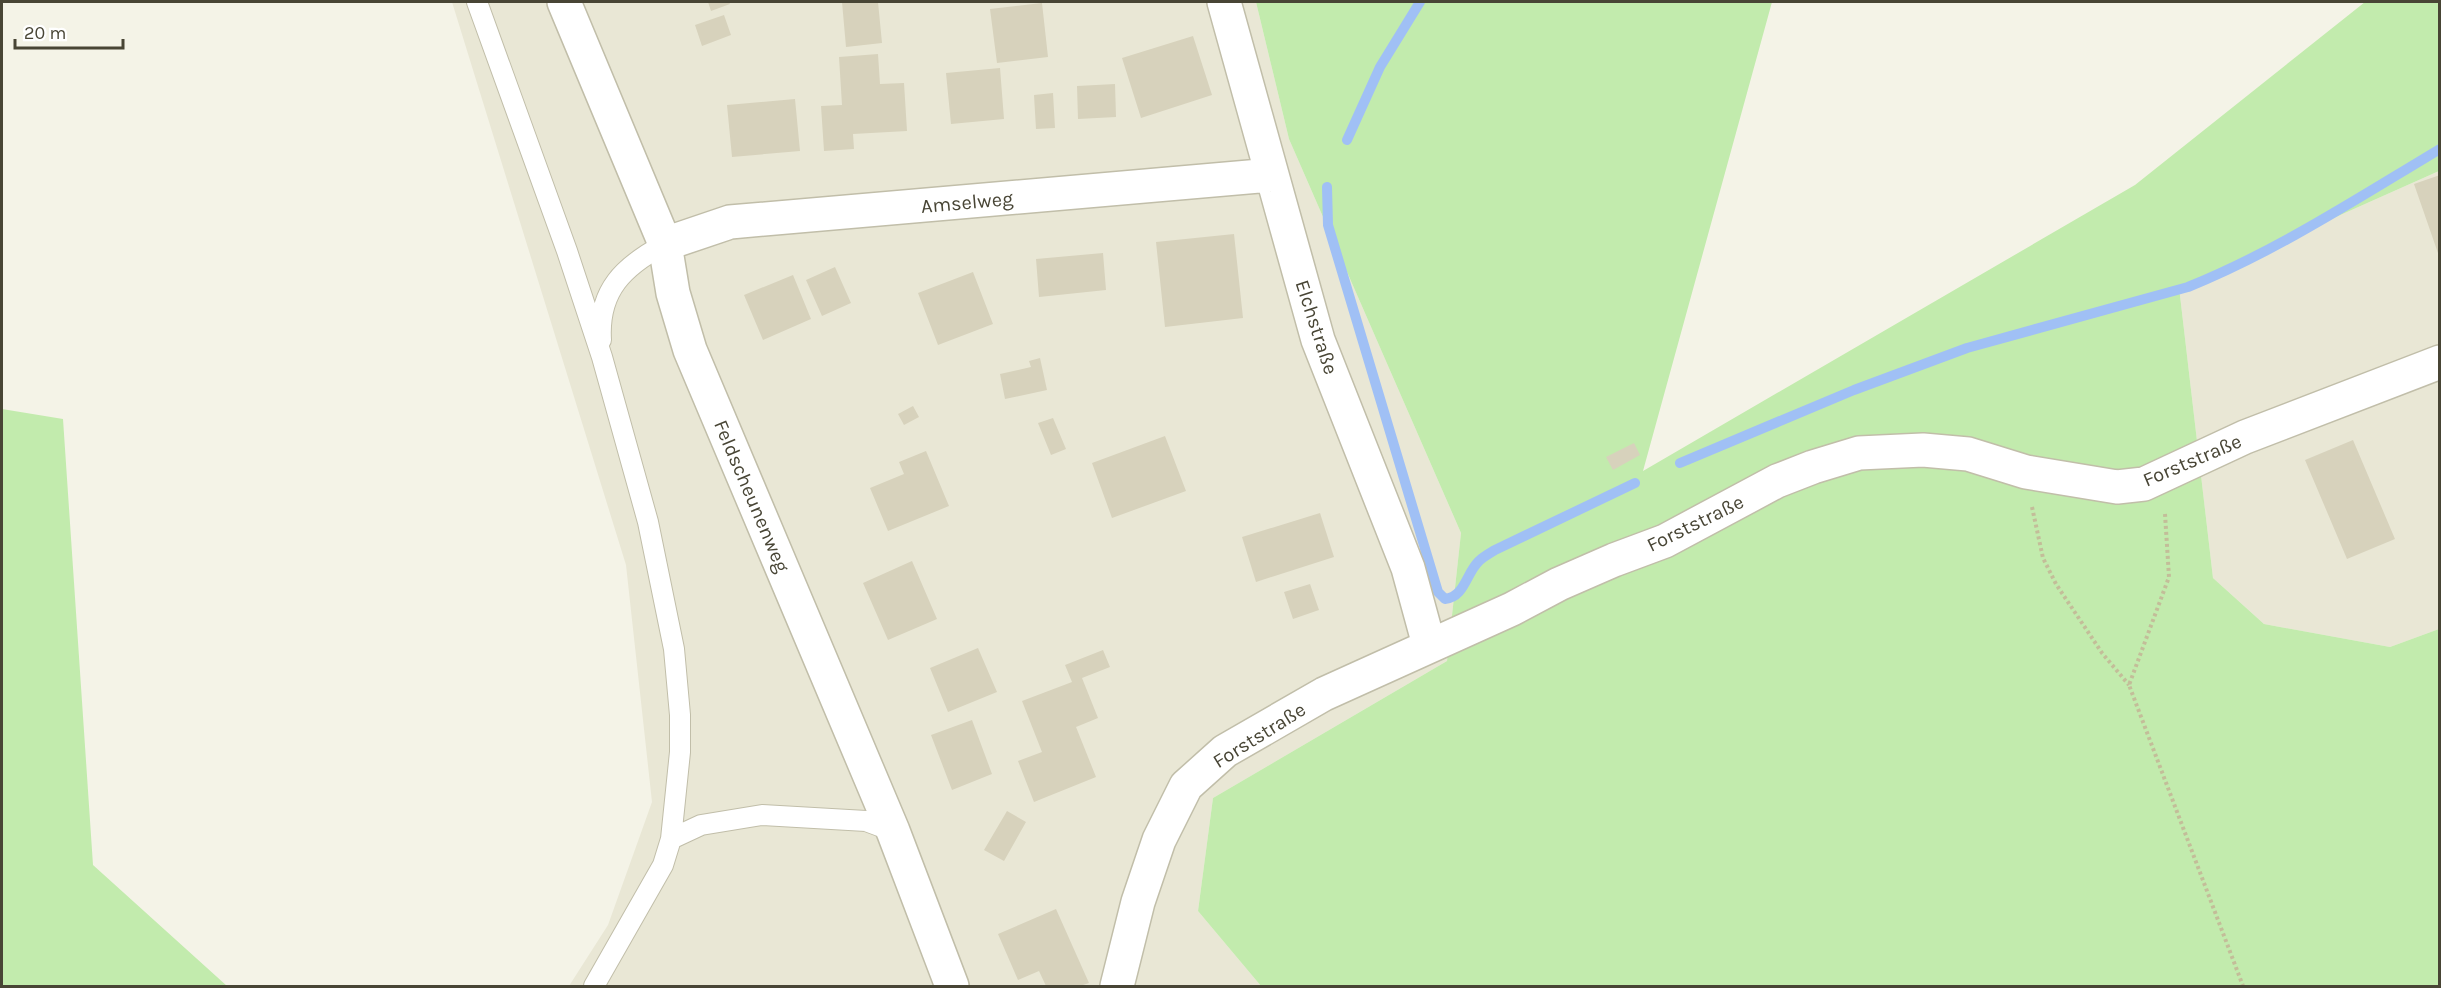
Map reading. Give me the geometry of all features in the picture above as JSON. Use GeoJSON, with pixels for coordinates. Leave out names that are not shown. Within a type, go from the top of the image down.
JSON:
{"type":"FeatureCollection","features":[{"type":"Feature","properties":{"kind":"street","name":"Feldscheunenweg"},"geometry":{"type":"LineString","coordinates":[[564,2],[665,244],[673,293],[690,350],[893,831],[952,987]]}},
{"type":"Feature","properties":{"kind":"street","name":"Elchstraße"},"geometry":{"type":"LineString","coordinates":[[1224,2],[1318,340],[1408,568],[1429,645]]}},
{"type":"Feature","properties":{"kind":"street","name":"Amselweg"},"geometry":{"type":"LineString","coordinates":[[665,244],[730,222],[1272,175]]}},
{"type":"Feature","properties":{"kind":"street","name":"Forststraße"},"geometry":{"type":"LineString","coordinates":[[1117,987],[1138,902],[1156,850],[1186,786],[1225,751],[1323,694],[1512,609],[1603,565],[1665,541],[1776,481],[1859,453],[1923,450],[1968,454],[2026,472],[2117,487],[2144,484],[2245,437],[2439,362]]}},
{"type":"Feature","properties":{"kind":"lane"},"geometry":{"type":"LineString","coordinates":[[477,2],[567,251],[602,357],[648,522],[674,650],[680,715],[680,752],[671,839],[663,865],[594,987]]}},
{"type":"Feature","properties":{"kind":"lane"},"geometry":{"type":"LineString","coordinates":[[602,357],[600,331],[603,306],[615,280],[643,256],[665,244]]}},
{"type":"Feature","properties":{"kind":"lane"},"geometry":{"type":"LineString","coordinates":[[671,839],[701,825],[762,815],[866,821],[893,831]]}},
{"type":"Feature","properties":{"kind":"path"},"geometry":{"type":"LineString","coordinates":[[2026,472],[2043,558],[2056,584],[2102,653],[2129,685],[2243,987]]}},
{"type":"Feature","properties":{"kind":"path"},"geometry":{"type":"LineString","coordinates":[[2129,685],[2169,577],[2164,512],[2144,484]]}},
{"type":"Feature","properties":{"kind":"shaded area"},"geometry":{"type":"Polygon","coordinates":[[[452,2],[1256,2],[1289,139],[1461,533],[1447,661],[1213,798],[1198,911],[1261,986],[569,986],[608,925],[652,802],[626,565],[452,2]]]}},
{"type":"Feature","properties":{"kind":"shaded area"},"geometry":{"type":"Polygon","coordinates":[[[2439,171],[2439,629],[2390,647],[2264,624],[2213,578],[2179,287],[2439,171]]]}},
{"type":"Feature","properties":{"kind":"green space"},"geometry":{"type":"Polygon","coordinates":[[[1256,2],[1772,2],[1643,471],[2135,185],[2365,2],[2439,2],[2439,171],[2179,287],[2213,578],[2264,624],[2390,647],[2439,629],[2439,986],[1261,986],[1198,911],[1213,798],[1447,661],[1461,533],[1289,139],[1256,2]]]}},
{"type":"Feature","properties":{"kind":"green space"},"geometry":{"type":"Polygon","coordinates":[[[2,409],[63,419],[93,865],[227,986],[2,986],[2,409]]]}},
{"type":"Feature","properties":{"kind":"building"},"geometry":{"type":"Polygon","coordinates":[[[708,2],[729,2],[730,4],[711,11],[708,2]]]}},
{"type":"Feature","properties":{"kind":"building"},"geometry":{"type":"Polygon","coordinates":[[[842,2],[878,2],[882,43],[846,47],[842,2]]]}},
{"type":"Feature","properties":{"kind":"building"},"geometry":{"type":"Polygon","coordinates":[[[1042,3],[1048,57],[997,63],[990,9],[1042,3]]]}},
{"type":"Feature","properties":{"kind":"building"},"geometry":{"type":"Polygon","coordinates":[[[724,15],[731,35],[702,46],[695,25],[724,15]]]}},
{"type":"Feature","properties":{"kind":"building"},"geometry":{"type":"Polygon","coordinates":[[[1193,36],[1212,95],[1141,118],[1122,58],[1193,36]]]}},
{"type":"Feature","properties":{"kind":"building"},"geometry":{"type":"Polygon","coordinates":[[[878,54],[880,84],[904,83],[907,131],[853,134],[854,149],[824,151],[821,106],[842,105],[839,57],[878,54]]]}},
{"type":"Feature","properties":{"kind":"building"},"geometry":{"type":"Polygon","coordinates":[[[1000,68],[1004,119],[951,124],[946,73],[1000,68]]]}},
{"type":"Feature","properties":{"kind":"building"},"geometry":{"type":"Polygon","coordinates":[[[1115,84],[1116,117],[1078,119],[1077,86],[1115,84]]]}},
{"type":"Feature","properties":{"kind":"building"},"geometry":{"type":"Polygon","coordinates":[[[1053,93],[1055,128],[1036,129],[1034,95],[1053,93]]]}},
{"type":"Feature","properties":{"kind":"building"},"geometry":{"type":"Polygon","coordinates":[[[795,99],[800,151],[732,157],[727,105],[795,99]]]}},
{"type":"Feature","properties":{"kind":"building"},"geometry":{"type":"Polygon","coordinates":[[[2440,175],[2440,256],[2439,256],[2414,184],[2440,175]]]}},
{"type":"Feature","properties":{"kind":"building"},"geometry":{"type":"Polygon","coordinates":[[[1234,234],[1243,318],[1165,327],[1156,242],[1234,234]]]}},
{"type":"Feature","properties":{"kind":"building"},"geometry":{"type":"Polygon","coordinates":[[[1103,253],[1106,290],[1039,297],[1036,259],[1103,253]]]}},
{"type":"Feature","properties":{"kind":"building"},"geometry":{"type":"Polygon","coordinates":[[[835,267],[851,303],[822,316],[806,280],[835,267]]]}},
{"type":"Feature","properties":{"kind":"building"},"geometry":{"type":"Polygon","coordinates":[[[973,272],[993,324],[938,345],[918,293],[973,272]]]}},
{"type":"Feature","properties":{"kind":"building"},"geometry":{"type":"Polygon","coordinates":[[[793,275],[811,319],[763,340],[744,295],[793,275]]]}},
{"type":"Feature","properties":{"kind":"building"},"geometry":{"type":"Polygon","coordinates":[[[1040,358],[1047,390],[1005,399],[1000,374],[1031,367],[1029,361],[1040,358]]]}},
{"type":"Feature","properties":{"kind":"building"},"geometry":{"type":"Polygon","coordinates":[[[913,406],[919,417],[904,425],[898,414],[913,406]]]}},
{"type":"Feature","properties":{"kind":"building"},"geometry":{"type":"Polygon","coordinates":[[[1053,418],[1066,449],[1051,455],[1038,423],[1053,418]]]}},
{"type":"Feature","properties":{"kind":"building"},"geometry":{"type":"Polygon","coordinates":[[[1165,436],[1186,491],[1112,518],[1092,463],[1165,436]]]}},
{"type":"Feature","properties":{"kind":"building"},"geometry":{"type":"Polygon","coordinates":[[[2353,440],[2395,539],[2347,559],[2305,460],[2353,440]]]}},
{"type":"Feature","properties":{"kind":"building"},"geometry":{"type":"Polygon","coordinates":[[[1634,443],[1640,455],[1613,470],[1606,457],[1634,443]]]}},
{"type":"Feature","properties":{"kind":"building"},"geometry":{"type":"Polygon","coordinates":[[[926,451],[949,506],[888,531],[870,488],[904,474],[899,462],[926,451]]]}},
{"type":"Feature","properties":{"kind":"building"},"geometry":{"type":"Polygon","coordinates":[[[1320,513],[1334,557],[1256,582],[1242,537],[1320,513]]]}},
{"type":"Feature","properties":{"kind":"building"},"geometry":{"type":"Polygon","coordinates":[[[912,561],[937,619],[888,640],[863,583],[912,561]]]}},
{"type":"Feature","properties":{"kind":"building"},"geometry":{"type":"Polygon","coordinates":[[[1310,584],[1319,610],[1293,619],[1284,592],[1310,584]]]}},
{"type":"Feature","properties":{"kind":"building"},"geometry":{"type":"Polygon","coordinates":[[[978,648],[997,692],[948,712],[930,668],[978,648]]]}},
{"type":"Feature","properties":{"kind":"building"},"geometry":{"type":"Polygon","coordinates":[[[1103,650],[1110,667],[1082,678],[1098,718],[1076,727],[1096,777],[1034,802],[1018,761],[1042,752],[1022,701],[1072,682],[1065,665],[1103,650]]]}},
{"type":"Feature","properties":{"kind":"building"},"geometry":{"type":"Polygon","coordinates":[[[972,720],[992,774],[952,790],[931,735],[972,720]]]}},
{"type":"Feature","properties":{"kind":"building"},"geometry":{"type":"Polygon","coordinates":[[[1007,811],[1026,822],[1004,861],[984,850],[1007,811]]]}},
{"type":"Feature","properties":{"kind":"building"},"geometry":{"type":"Polygon","coordinates":[[[1056,909],[1089,983],[1080,986],[1046,986],[1039,971],[1018,980],[998,934],[1056,909]]]}},
{"type":"Feature","properties":{"kind":"waterway"},"geometry":{"type":"LineString","coordinates":[[1347,140],[1380,67],[1420,2]]}},
{"type":"Feature","properties":{"kind":"waterway"},"geometry":{"type":"LineString","coordinates":[[1680,463],[1854,390],[1967,348],[2188,287],[2285,240],[2440,149]]}},
{"type":"Feature","properties":{"kind":"waterway"},"geometry":{"type":"LineString","coordinates":[[1327,187],[1328,225],[1438,592],[1445,599],[1457,594],[1475,566],[1491,552],[1635,483]]}}]}
